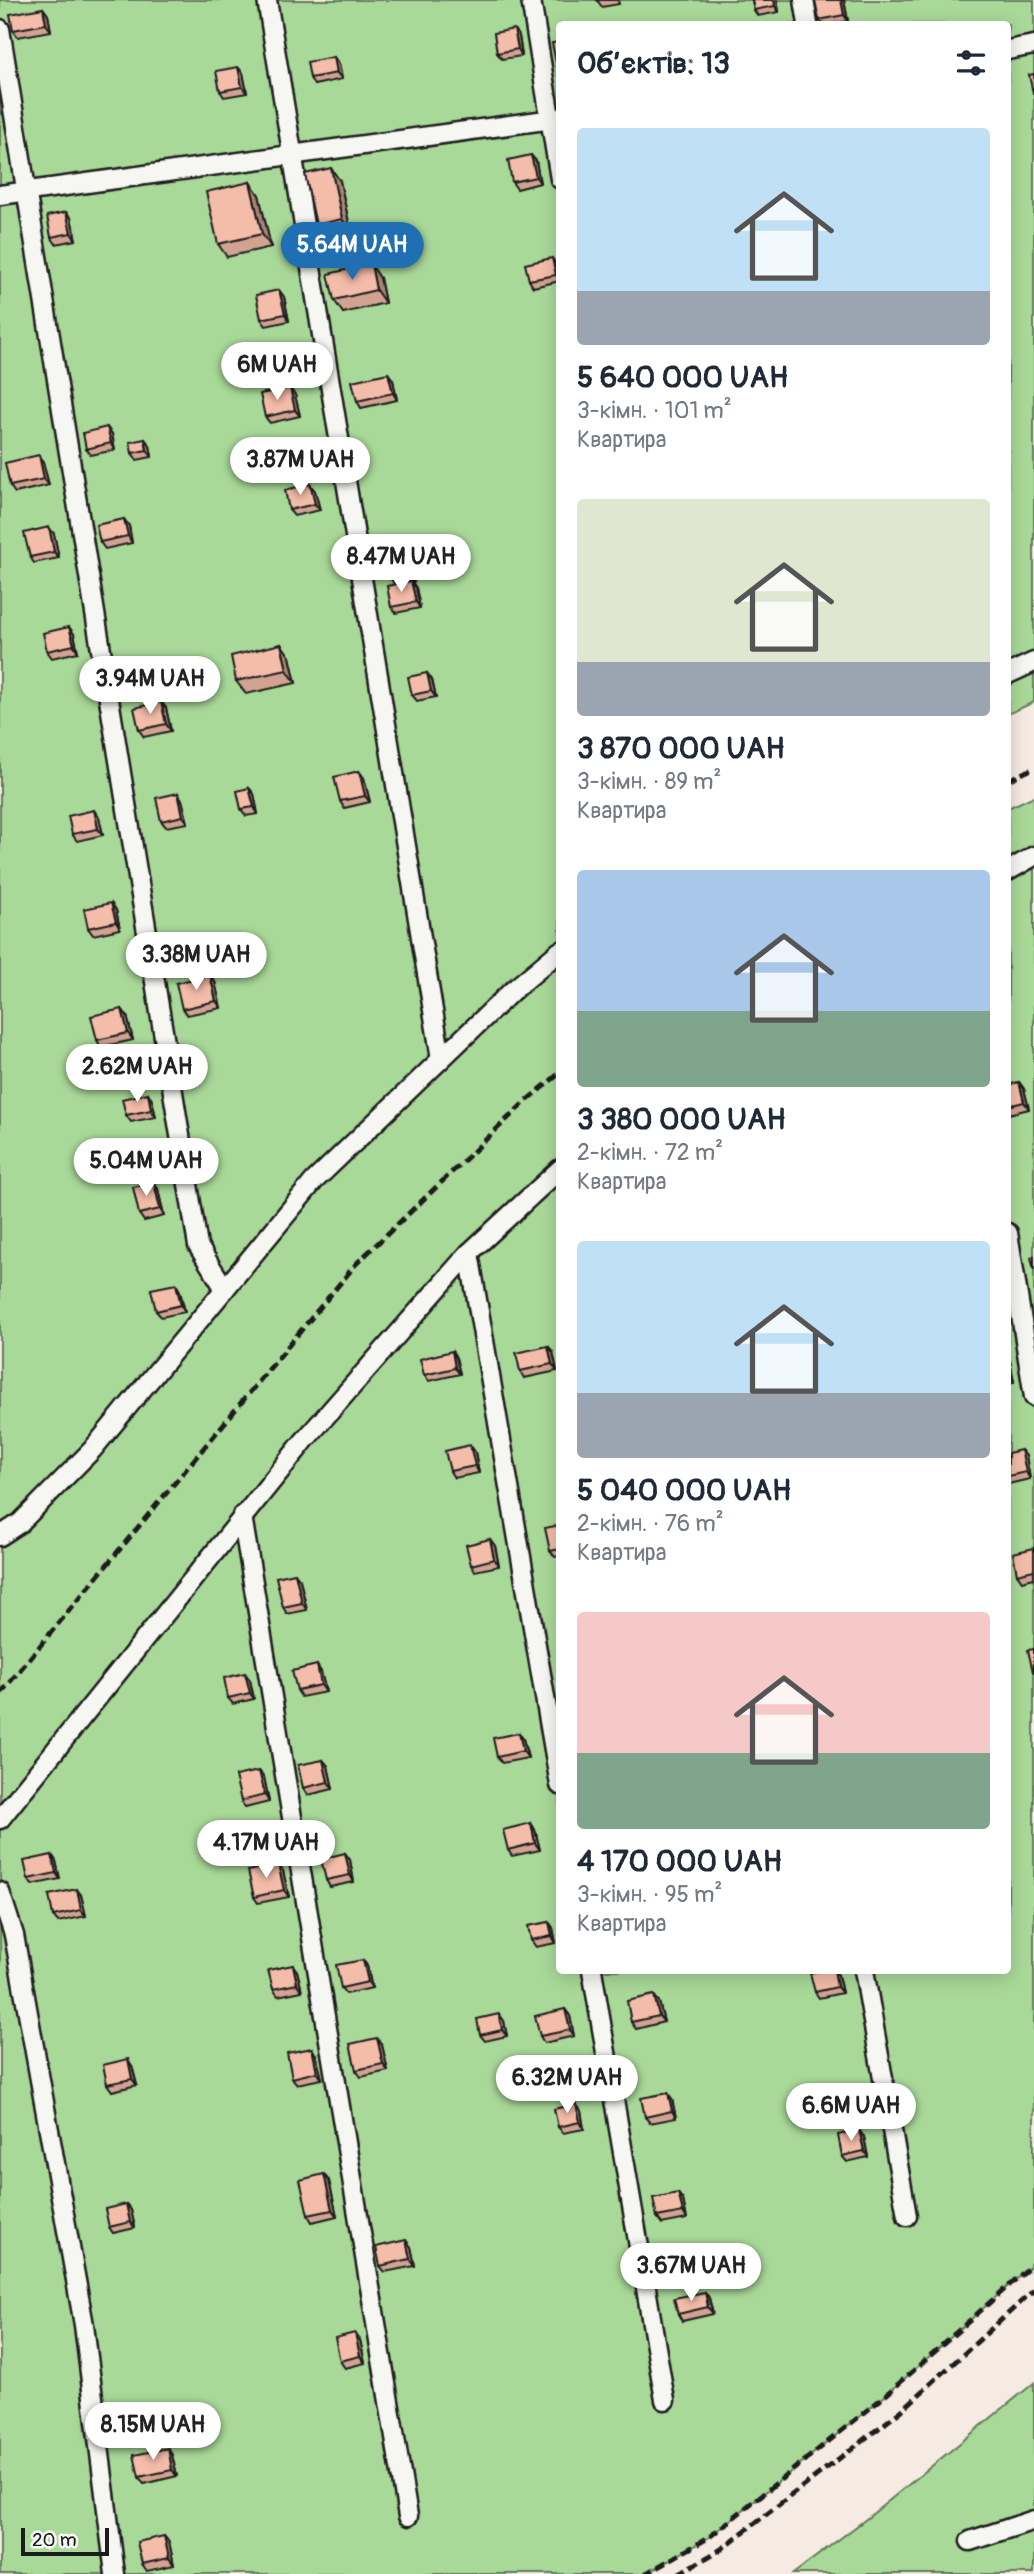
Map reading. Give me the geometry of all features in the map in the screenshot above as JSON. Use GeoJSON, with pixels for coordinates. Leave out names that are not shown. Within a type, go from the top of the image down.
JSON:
{"type":"FeatureCollection","features":[{"type":"Feature","properties":{"kind":"lane"},"geometry":{"type":"LineString","coordinates":[[267,0],[441,1059]]}},
{"type":"Feature","properties":{"kind":"lane"},"geometry":{"type":"LineString","coordinates":[[0,195],[555,119],[531,0]]}},
{"type":"Feature","properties":{"kind":"lane"},"geometry":{"type":"LineString","coordinates":[[804,0],[808,21]]}},
{"type":"Feature","properties":{"kind":"lane"},"geometry":{"type":"LineString","coordinates":[[0,29],[198,1246],[225,1289]]}},
{"type":"Feature","properties":{"kind":"lane"},"geometry":{"type":"LineString","coordinates":[[1011,49],[1034,45]]}},
{"type":"Feature","properties":{"kind":"lane"},"geometry":{"type":"LineString","coordinates":[[1011,673],[1034,662]]}},
{"type":"Feature","properties":{"kind":"lane"},"geometry":{"type":"LineString","coordinates":[[1011,869],[1034,856]]}},
{"type":"Feature","properties":{"kind":"lane"},"geometry":{"type":"LineString","coordinates":[[0,1536],[20,1522],[92,1450],[314,1181],[511,992],[556,954]]}},
{"type":"Feature","properties":{"kind":"lane"},"geometry":{"type":"LineString","coordinates":[[0,1819],[242,1516],[469,1253],[556,1173]]}},
{"type":"Feature","properties":{"kind":"lane"},"geometry":{"type":"LineString","coordinates":[[1011,1252],[1034,1397]]}},
{"type":"Feature","properties":{"kind":"lane"},"geometry":{"type":"LineString","coordinates":[[469,1253],[556,1762]]}},
{"type":"Feature","properties":{"kind":"lane"},"geometry":{"type":"LineString","coordinates":[[242,1516],[408,2516]]}},
{"type":"Feature","properties":{"kind":"lane"},"geometry":{"type":"LineString","coordinates":[[0,1892],[14,1935],[84,2325],[115,2574]]}},
{"type":"Feature","properties":{"kind":"lane"},"geometry":{"type":"LineString","coordinates":[[593,1974],[665,2400]]}},
{"type":"Feature","properties":{"kind":"lane"},"geometry":{"type":"LineString","coordinates":[[865,1974],[907,2216]]}},
{"type":"Feature","properties":{"kind":"lane"},"geometry":{"type":"LineString","coordinates":[[970,2541],[1034,2520]]}},
{"type":"Feature","properties":{"kind":"green space"},"geometry":{"type":"Polygon","coordinates":[[[0,0],[1034,0],[1034,702],[1011,713],[1011,21],[556,21],[556,1974],[1011,1974],[1011,807],[1034,796],[1034,2263],[885,2396],[708,2538],[645,2574],[0,2574],[0,0]]]}},
{"type":"Feature","properties":{"kind":"green space"},"geometry":{"type":"Polygon","coordinates":[[[1034,2383],[1034,2574],[793,2574],[870,2516],[1034,2383]]]}},
{"type":"Feature","properties":{"kind":"building"},"geometry":{"type":"Polygon","coordinates":[[[752,0],[774,0],[775,6],[754,10],[752,0]]]}},
{"type":"Feature","properties":{"kind":"building"},"geometry":{"type":"Polygon","coordinates":[[[815,0],[841,0],[844,15],[819,20],[815,0]]]}},
{"type":"Feature","properties":{"kind":"building"},"geometry":{"type":"Polygon","coordinates":[[[43,8],[46,24],[13,30],[10,14],[43,8]]]}},
{"type":"Feature","properties":{"kind":"building"},"geometry":{"type":"Polygon","coordinates":[[[514,29],[518,49],[497,53],[494,33],[514,29]]]}},
{"type":"Feature","properties":{"kind":"building"},"geometry":{"type":"Polygon","coordinates":[[[556,42],[556,62],[552,43],[556,42]]]}},
{"type":"Feature","properties":{"kind":"building"},"geometry":{"type":"Polygon","coordinates":[[[334,57],[337,73],[310,78],[307,62],[334,57]]]}},
{"type":"Feature","properties":{"kind":"building"},"geometry":{"type":"Polygon","coordinates":[[[238,67],[242,87],[220,91],[216,71],[238,67]]]}},
{"type":"Feature","properties":{"kind":"building"},"geometry":{"type":"Polygon","coordinates":[[[1034,74],[1034,93],[1033,93],[1029,75],[1034,74]]]}},
{"type":"Feature","properties":{"kind":"building"},"geometry":{"type":"Polygon","coordinates":[[[531,155],[536,177],[512,182],[508,160],[531,155]]]}},
{"type":"Feature","properties":{"kind":"building"},"geometry":{"type":"Polygon","coordinates":[[[331,168],[342,219],[316,225],[305,174],[331,168]]]}},
{"type":"Feature","properties":{"kind":"building"},"geometry":{"type":"Polygon","coordinates":[[[250,182],[262,234],[218,244],[206,192],[250,182]]]}},
{"type":"Feature","properties":{"kind":"building"},"geometry":{"type":"Polygon","coordinates":[[[66,212],[71,233],[51,237],[47,216],[66,212]]]}},
{"type":"Feature","properties":{"kind":"building"},"geometry":{"type":"Polygon","coordinates":[[[552,258],[556,275],[529,280],[525,264],[552,258]]]}},
{"type":"Feature","properties":{"kind":"building"},"geometry":{"type":"Polygon","coordinates":[[[371,264],[376,290],[334,300],[328,274],[371,264]]]}},
{"type":"Feature","properties":{"kind":"building"},"geometry":{"type":"Polygon","coordinates":[[[279,290],[285,314],[261,319],[256,295],[279,290]]]}},
{"type":"Feature","properties":{"kind":"building"},"geometry":{"type":"Polygon","coordinates":[[[388,373],[393,393],[357,401],[352,381],[388,373]]]}},
{"type":"Feature","properties":{"kind":"building"},"geometry":{"type":"Polygon","coordinates":[[[290,388],[295,410],[265,417],[260,394],[290,388]]]}},
{"type":"Feature","properties":{"kind":"building"},"geometry":{"type":"Polygon","coordinates":[[[107,427],[111,443],[86,449],[83,433],[107,427]]]}},
{"type":"Feature","properties":{"kind":"building"},"geometry":{"type":"Polygon","coordinates":[[[145,439],[147,450],[132,453],[130,442],[145,439]]]}},
{"type":"Feature","properties":{"kind":"building"},"geometry":{"type":"Polygon","coordinates":[[[39,455],[44,479],[10,486],[5,463],[39,455]]]}},
{"type":"Feature","properties":{"kind":"building"},"geometry":{"type":"Polygon","coordinates":[[[310,484],[315,504],[289,510],[285,490],[310,484]]]}},
{"type":"Feature","properties":{"kind":"building"},"geometry":{"type":"Polygon","coordinates":[[[124,519],[128,536],[100,542],[96,525],[124,519]]]}},
{"type":"Feature","properties":{"kind":"building"},"geometry":{"type":"Polygon","coordinates":[[[49,527],[54,552],[30,557],[24,533],[49,527]]]}},
{"type":"Feature","properties":{"kind":"building"},"geometry":{"type":"Polygon","coordinates":[[[406,562],[409,575],[391,579],[388,566],[406,562]]]}},
{"type":"Feature","properties":{"kind":"building"},"geometry":{"type":"Polygon","coordinates":[[[411,581],[416,602],[391,607],[387,586],[411,581]]]}},
{"type":"Feature","properties":{"kind":"building"},"geometry":{"type":"Polygon","coordinates":[[[69,627],[74,645],[47,651],[43,633],[69,627]]]}},
{"type":"Feature","properties":{"kind":"building"},"geometry":{"type":"Polygon","coordinates":[[[281,644],[287,670],[236,681],[231,656],[281,644]]]}},
{"type":"Feature","properties":{"kind":"building"},"geometry":{"type":"Polygon","coordinates":[[[427,673],[431,691],[412,695],[408,677],[427,673]]]}},
{"type":"Feature","properties":{"kind":"building"},"geometry":{"type":"Polygon","coordinates":[[[161,702],[166,724],[139,730],[134,708],[161,702]]]}},
{"type":"Feature","properties":{"kind":"building"},"geometry":{"type":"Polygon","coordinates":[[[359,771],[365,796],[340,801],[334,777],[359,771]]]}},
{"type":"Feature","properties":{"kind":"building"},"geometry":{"type":"Polygon","coordinates":[[[249,788],[254,807],[241,809],[237,791],[249,788]]]}},
{"type":"Feature","properties":{"kind":"building"},"geometry":{"type":"Polygon","coordinates":[[[178,793],[183,816],[161,821],[156,798],[178,793]]]}},
{"type":"Feature","properties":{"kind":"building"},"geometry":{"type":"Polygon","coordinates":[[[94,810],[98,829],[72,834],[68,816],[94,810]]]}},
{"type":"Feature","properties":{"kind":"building"},"geometry":{"type":"Polygon","coordinates":[[[111,903],[116,922],[88,928],[84,909],[111,903]]]}},
{"type":"Feature","properties":{"kind":"building"},"geometry":{"type":"Polygon","coordinates":[[[210,975],[216,1001],[182,1009],[176,983],[210,975]]]}},
{"type":"Feature","properties":{"kind":"building"},"geometry":{"type":"Polygon","coordinates":[[[122,1009],[128,1033],[97,1040],[91,1016],[122,1009]]]}},
{"type":"Feature","properties":{"kind":"building"},"geometry":{"type":"Polygon","coordinates":[[[1019,1082],[1024,1102],[1011,1105],[1011,1084],[1019,1082]]]}},
{"type":"Feature","properties":{"kind":"building"},"geometry":{"type":"Polygon","coordinates":[[[148,1093],[151,1110],[126,1115],[122,1099],[148,1093]]]}},
{"type":"Feature","properties":{"kind":"building"},"geometry":{"type":"Polygon","coordinates":[[[154,1183],[160,1209],[139,1214],[133,1187],[154,1183]]]}},
{"type":"Feature","properties":{"kind":"building"},"geometry":{"type":"Polygon","coordinates":[[[176,1284],[181,1305],[156,1311],[151,1289],[176,1284]]]}},
{"type":"Feature","properties":{"kind":"building"},"geometry":{"type":"Polygon","coordinates":[[[548,1346],[552,1364],[520,1371],[516,1353],[548,1346]]]}},
{"type":"Feature","properties":{"kind":"building"},"geometry":{"type":"Polygon","coordinates":[[[452,1351],[455,1368],[424,1375],[420,1359],[452,1351]]]}},
{"type":"Feature","properties":{"kind":"building"},"geometry":{"type":"Polygon","coordinates":[[[470,1445],[475,1466],[450,1471],[445,1451],[470,1445]]]}},
{"type":"Feature","properties":{"kind":"building"},"geometry":{"type":"Polygon","coordinates":[[[1021,1450],[1026,1472],[1011,1475],[1011,1452],[1021,1450]]]}},
{"type":"Feature","properties":{"kind":"building"},"geometry":{"type":"Polygon","coordinates":[[[556,1526],[556,1550],[550,1551],[545,1528],[556,1526]]]}},
{"type":"Feature","properties":{"kind":"building"},"geometry":{"type":"Polygon","coordinates":[[[490,1539],[494,1559],[471,1565],[466,1545],[490,1539]]]}},
{"type":"Feature","properties":{"kind":"building"},"geometry":{"type":"Polygon","coordinates":[[[1034,1548],[1034,1570],[1017,1574],[1013,1553],[1034,1548]]]}},
{"type":"Feature","properties":{"kind":"building"},"geometry":{"type":"Polygon","coordinates":[[[295,1573],[302,1603],[283,1607],[276,1577],[295,1573]]]}},
{"type":"Feature","properties":{"kind":"building"},"geometry":{"type":"Polygon","coordinates":[[[1034,1649],[1034,1672],[1033,1672],[1028,1650],[1034,1649]]]}},
{"type":"Feature","properties":{"kind":"building"},"geometry":{"type":"Polygon","coordinates":[[[317,1665],[321,1685],[297,1690],[292,1671],[317,1665]]]}},
{"type":"Feature","properties":{"kind":"building"},"geometry":{"type":"Polygon","coordinates":[[[245,1673],[250,1693],[228,1698],[224,1678],[245,1673]]]}},
{"type":"Feature","properties":{"kind":"building"},"geometry":{"type":"Polygon","coordinates":[[[519,1733],[523,1751],[497,1757],[493,1738],[519,1733]]]}},
{"type":"Feature","properties":{"kind":"building"},"geometry":{"type":"Polygon","coordinates":[[[323,1760],[328,1782],[303,1788],[298,1765],[323,1760]]]}},
{"type":"Feature","properties":{"kind":"building"},"geometry":{"type":"Polygon","coordinates":[[[259,1771],[265,1795],[241,1801],[235,1776],[259,1771]]]}},
{"type":"Feature","properties":{"kind":"building"},"geometry":{"type":"Polygon","coordinates":[[[531,1823],[535,1843],[508,1850],[503,1830],[531,1823]]]}},
{"type":"Feature","properties":{"kind":"building"},"geometry":{"type":"Polygon","coordinates":[[[345,1853],[350,1875],[326,1880],[321,1859],[345,1853]]]}},
{"type":"Feature","properties":{"kind":"building"},"geometry":{"type":"Polygon","coordinates":[[[52,1855],[56,1873],[28,1879],[24,1861],[52,1855]]]}},
{"type":"Feature","properties":{"kind":"building"},"geometry":{"type":"Polygon","coordinates":[[[278,1864],[284,1890],[254,1897],[248,1871],[278,1864]]]}},
{"type":"Feature","properties":{"kind":"building"},"geometry":{"type":"Polygon","coordinates":[[[77,1889],[81,1910],[53,1916],[49,1895],[77,1889]]]}},
{"type":"Feature","properties":{"kind":"building"},"geometry":{"type":"Polygon","coordinates":[[[549,1922],[552,1936],[531,1940],[528,1926],[549,1922]]]}},
{"type":"Feature","properties":{"kind":"building"},"geometry":{"type":"Polygon","coordinates":[[[363,1960],[368,1982],[341,1988],[336,1965],[363,1960]]]}},
{"type":"Feature","properties":{"kind":"building"},"geometry":{"type":"Polygon","coordinates":[[[293,1965],[297,1984],[273,1989],[268,1970],[293,1965]]]}},
{"type":"Feature","properties":{"kind":"building"},"geometry":{"type":"Polygon","coordinates":[[[810,1974],[835,1974],[837,1987],[815,1992],[810,1974]]]}},
{"type":"Feature","properties":{"kind":"building"},"geometry":{"type":"Polygon","coordinates":[[[654,1995],[659,2016],[631,2022],[627,2001],[654,1995]]]}},
{"type":"Feature","properties":{"kind":"building"},"geometry":{"type":"Polygon","coordinates":[[[565,2009],[570,2030],[540,2036],[535,2016],[565,2009]]]}},
{"type":"Feature","properties":{"kind":"building"},"geometry":{"type":"Polygon","coordinates":[[[499,2014],[502,2030],[480,2035],[477,2019],[499,2014]]]}},
{"type":"Feature","properties":{"kind":"building"},"geometry":{"type":"Polygon","coordinates":[[[377,2038],[383,2064],[356,2070],[350,2044],[377,2038]]]}},
{"type":"Feature","properties":{"kind":"building"},"geometry":{"type":"Polygon","coordinates":[[[312,2048],[317,2072],[292,2078],[287,2053],[312,2048]]]}},
{"type":"Feature","properties":{"kind":"building"},"geometry":{"type":"Polygon","coordinates":[[[128,2059],[132,2079],[107,2084],[103,2065],[128,2059]]]}},
{"type":"Feature","properties":{"kind":"building"},"geometry":{"type":"Polygon","coordinates":[[[668,2093],[672,2111],[645,2117],[641,2098],[668,2093]]]}},
{"type":"Feature","properties":{"kind":"building"},"geometry":{"type":"Polygon","coordinates":[[[576,2104],[580,2122],[558,2127],[554,2109],[576,2104]]]}},
{"type":"Feature","properties":{"kind":"building"},"geometry":{"type":"Polygon","coordinates":[[[859,2130],[864,2151],[842,2156],[838,2135],[859,2130]]]}},
{"type":"Feature","properties":{"kind":"building"},"geometry":{"type":"Polygon","coordinates":[[[324,2174],[332,2210],[308,2215],[300,2180],[324,2174]]]}},
{"type":"Feature","properties":{"kind":"building"},"geometry":{"type":"Polygon","coordinates":[[[678,2193],[683,2212],[657,2217],[653,2198],[678,2193]]]}},
{"type":"Feature","properties":{"kind":"building"},"geometry":{"type":"Polygon","coordinates":[[[126,2204],[130,2222],[109,2227],[105,2209],[126,2204]]]}},
{"type":"Feature","properties":{"kind":"building"},"geometry":{"type":"Polygon","coordinates":[[[406,2240],[410,2259],[380,2266],[376,2247],[406,2240]]]}},
{"type":"Feature","properties":{"kind":"building"},"geometry":{"type":"Polygon","coordinates":[[[705,2292],[708,2307],[678,2314],[674,2298],[705,2292]]]}},
{"type":"Feature","properties":{"kind":"building"},"geometry":{"type":"Polygon","coordinates":[[[355,2333],[360,2356],[340,2361],[335,2338],[355,2333]]]}},
{"type":"Feature","properties":{"kind":"building"},"geometry":{"type":"Polygon","coordinates":[[[168,2448],[172,2470],[139,2477],[134,2455],[168,2448]]]}},
{"type":"Feature","properties":{"kind":"building"},"geometry":{"type":"Polygon","coordinates":[[[164,2536],[169,2558],[142,2564],[137,2542],[164,2536]]]}},
{"type":"Feature","properties":{"kind":"railway"},"geometry":{"type":"LineString","coordinates":[[1011,779],[1034,768]]}},
{"type":"Feature","properties":{"kind":"railway"},"geometry":{"type":"LineString","coordinates":[[0,1694],[356,1264],[526,1101],[556,1076]]}},
{"type":"Feature","properties":{"kind":"railway"},"geometry":{"type":"LineString","coordinates":[[645,2574],[708,2538],[885,2396],[1034,2263]]}},
{"type":"Feature","properties":{"kind":"railway"},"geometry":{"type":"LineString","coordinates":[[678,2574],[720,2550],[901,2411],[1034,2290]]}}]}
